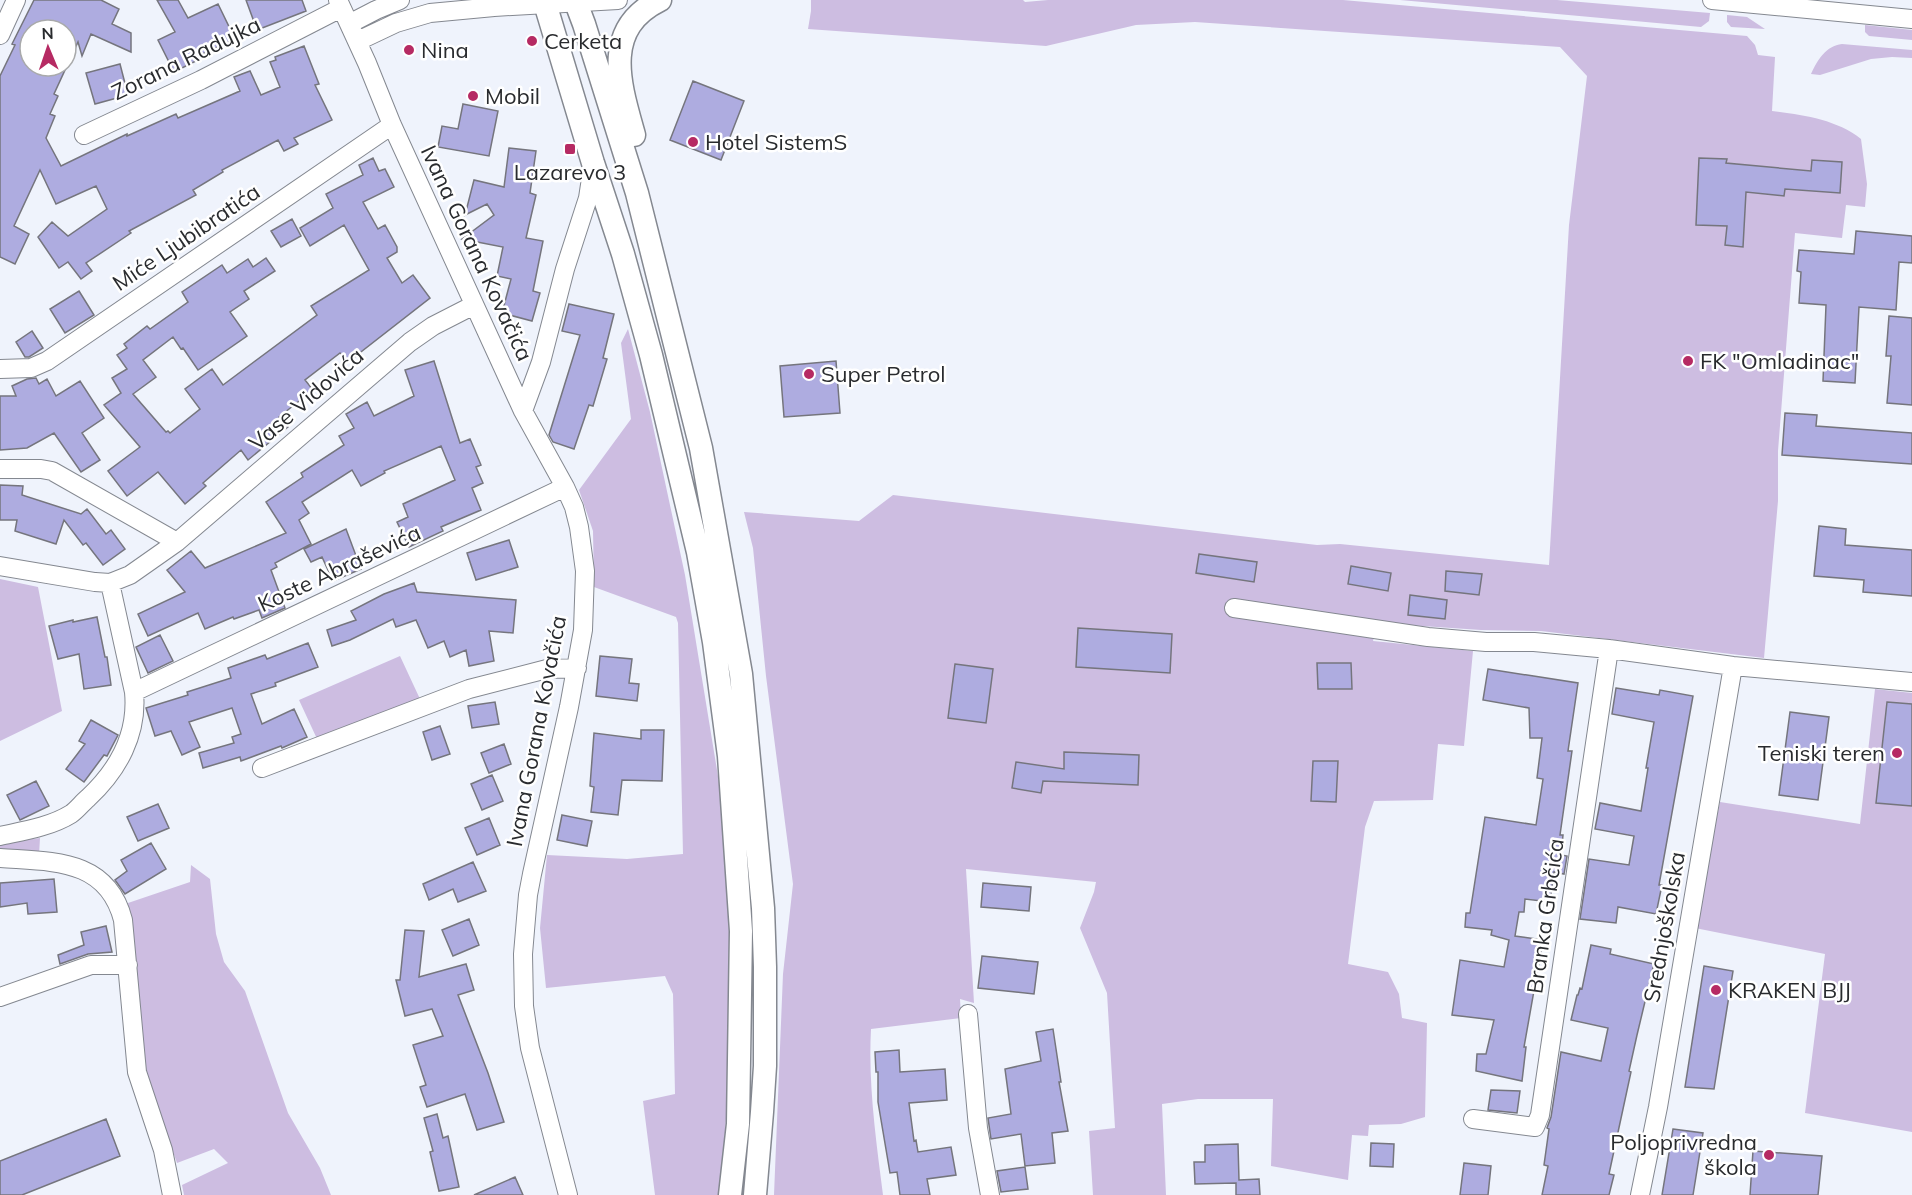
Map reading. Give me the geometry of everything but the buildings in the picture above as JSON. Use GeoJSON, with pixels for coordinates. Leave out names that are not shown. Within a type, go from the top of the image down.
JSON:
{"type":"FeatureCollection","features":[{"type":"Feature","properties":{"kind":"main road"},"geometry":{"type":"LineString","coordinates":[[637,193],[637,150],[619,80],[619,56],[630,25],[649,5],[660,0]]}},
{"type":"Feature","properties":{"kind":"main road"},"geometry":{"type":"LineString","coordinates":[[575,1],[637,193],[701,448],[741,674],[763,908],[765,968],[764,1077],[754,1195]]}},
{"type":"Feature","properties":{"kind":"main road"},"geometry":{"type":"LineString","coordinates":[[545,2],[623,254],[651,355],[698,552],[720,685],[729,756],[741,931],[738,1124],[730,1195]]}},
{"type":"Feature","properties":{"kind":"street"},"geometry":{"type":"LineString","coordinates":[[0,35],[16,0]]}},
{"type":"Feature","properties":{"kind":"street","name":"Zorana Radujka"},"geometry":{"type":"LineString","coordinates":[[84,135],[343,11],[376,10],[400,0]]}},
{"type":"Feature","properties":{"kind":"street"},"geometry":{"type":"LineString","coordinates":[[358,41],[396,23],[430,13],[545,2],[618,0]]}},
{"type":"Feature","properties":{"kind":"street"},"geometry":{"type":"LineString","coordinates":[[1712,0],[1789,3],[1912,19]]}},
{"type":"Feature","properties":{"kind":"street","name":"Ivana Gorana Kovačića"},"geometry":{"type":"LineString","coordinates":[[343,11],[358,41],[392,125],[523,411],[565,487],[574,507],[579,527],[585,571],[583,630],[577,668],[532,874],[523,954],[524,1006],[530,1048],[568,1195]]}},
{"type":"Feature","properties":{"kind":"street","name":"Miće Ljubibratića"},"geometry":{"type":"LineString","coordinates":[[0,369],[31,368],[46,361],[392,125]]}},
{"type":"Feature","properties":{"kind":"street"},"geometry":{"type":"LineString","coordinates":[[523,411],[541,362],[565,269],[588,198],[593,163]]}},
{"type":"Feature","properties":{"kind":"street","name":"Vase Vidovića"},"geometry":{"type":"LineString","coordinates":[[110,583],[130,575],[177,542],[410,342],[474,305]]}},
{"type":"Feature","properties":{"kind":"street"},"geometry":{"type":"LineString","coordinates":[[0,469],[52,471],[177,542]]}},
{"type":"Feature","properties":{"kind":"street","name":"Koste Abraševića"},"geometry":{"type":"LineString","coordinates":[[134,692],[565,487]]}},
{"type":"Feature","properties":{"kind":"street"},"geometry":{"type":"LineString","coordinates":[[0,566],[110,583],[136,707],[129,738],[116,766],[104,782],[64,817],[39,827],[0,836]]}},
{"type":"Feature","properties":{"kind":"street"},"geometry":{"type":"LineString","coordinates":[[1234,608],[1428,637],[1486,642],[1534,642],[1609,649],[1733,666],[1912,682]]}},
{"type":"Feature","properties":{"kind":"street","name":"Branka Grbčića"},"geometry":{"type":"LineString","coordinates":[[1473,1119],[1535,1127],[1539,1115],[1609,649]]}},
{"type":"Feature","properties":{"kind":"street","name":"Srednjoškolska"},"geometry":{"type":"LineString","coordinates":[[1640,1195],[1658,1107],[1733,666]]}},
{"type":"Feature","properties":{"kind":"street"},"geometry":{"type":"LineString","coordinates":[[262,768],[469,689],[547,669],[577,668]]}},
{"type":"Feature","properties":{"kind":"street"},"geometry":{"type":"LineString","coordinates":[[0,858],[57,863],[74,867],[103,881],[116,898],[120,909],[128,965],[137,1072],[163,1150],[172,1195]]}},
{"type":"Feature","properties":{"kind":"street"},"geometry":{"type":"LineString","coordinates":[[0,997],[91,965],[128,965]]}},
{"type":"Feature","properties":{"kind":"street"},"geometry":{"type":"LineString","coordinates":[[968,1014],[978,1128],[990,1195]]}},
{"type":"Feature","properties":{"kind":"shaded area"},"geometry":{"type":"Polygon","coordinates":[[[811,0],[1023,0],[1025,2],[1048,0],[1343,0],[1747,36],[1755,45],[1758,55],[1775,57],[1772,111],[1830,122],[1861,139],[1867,184],[1865,207],[1846,205],[1842,238],[1795,233],[1778,451],[1778,501],[1764,658],[1541,631],[1481,630],[1378,623],[1373,641],[1473,651],[1464,746],[1438,744],[1433,800],[1374,801],[1365,827],[1348,964],[1388,972],[1399,994],[1402,1018],[1427,1023],[1425,1117],[1401,1124],[1369,1125],[1368,1136],[1352,1135],[1348,1180],[1271,1166],[1273,1099],[1198,1099],[1162,1104],[1166,1195],[1093,1195],[1089,1131],[1115,1128],[1107,993],[1080,928],[1096,882],[966,869],[974,1003],[960,999],[961,1018],[871,1029],[870,1050],[875,1133],[883,1195],[774,1195],[783,974],[793,884],[766,676],[753,548],[744,512],[859,521],[893,495],[1317,545],[1340,544],[1549,565],[1569,225],[1587,76],[1560,47],[1195,22],[1136,25],[1046,46],[808,29],[811,0]]]}},
{"type":"Feature","properties":{"kind":"shaded area"},"geometry":{"type":"Polygon","coordinates":[[[1400,0],[1557,0],[1710,13],[1709,21],[1701,27],[1400,0]]]}},
{"type":"Feature","properties":{"kind":"shaded area"},"geometry":{"type":"Polygon","coordinates":[[[1727,15],[1747,17],[1765,29],[1731,27],[1727,22],[1727,15]]]}},
{"type":"Feature","properties":{"kind":"shaded area"},"geometry":{"type":"Polygon","coordinates":[[[1865,25],[1912,30],[1912,40],[1869,36],[1865,32],[1865,25]]]}},
{"type":"Feature","properties":{"kind":"shaded area"},"geometry":{"type":"Polygon","coordinates":[[[1842,44],[1912,50],[1912,58],[1871,59],[1820,75],[1811,74],[1823,54],[1831,47],[1842,44]]]}},
{"type":"Feature","properties":{"kind":"shaded area"},"geometry":{"type":"Polygon","coordinates":[[[628,329],[650,412],[685,575],[727,831],[731,988],[727,1106],[720,1195],[655,1195],[643,1101],[675,1094],[673,994],[665,976],[546,988],[540,928],[547,855],[627,859],[683,854],[678,623],[676,617],[594,587],[593,531],[579,490],[631,419],[621,343],[628,329]]]}},
{"type":"Feature","properties":{"kind":"shaded area"},"geometry":{"type":"Polygon","coordinates":[[[0,579],[38,587],[62,711],[0,741],[0,579]]]}},
{"type":"Feature","properties":{"kind":"shaded area"},"geometry":{"type":"Polygon","coordinates":[[[400,656],[420,699],[318,741],[299,700],[400,656]]]}},
{"type":"Feature","properties":{"kind":"shaded area"},"geometry":{"type":"Polygon","coordinates":[[[1875,689],[1912,693],[1912,1132],[1805,1113],[1825,954],[1695,928],[1720,802],[1860,824],[1875,689]]]}},
{"type":"Feature","properties":{"kind":"shaded area"},"geometry":{"type":"Polygon","coordinates":[[[40,838],[39,855],[0,854],[0,843],[40,838]]]}},
{"type":"Feature","properties":{"kind":"shaded area"},"geometry":{"type":"Polygon","coordinates":[[[191,865],[210,879],[216,934],[224,962],[245,991],[288,1113],[320,1168],[331,1195],[184,1195],[182,1185],[228,1163],[214,1149],[177,1163],[150,1087],[142,1052],[128,903],[190,882],[191,865]]]}},
{"type":"Feature","properties":{"kind":"place","name":"Cerketa"},"geometry":{"type":"Point","coordinates":[532,41]}},
{"type":"Feature","properties":{"kind":"place","name":"Nina"},"geometry":{"type":"Point","coordinates":[409,50]}},
{"type":"Feature","properties":{"kind":"place","name":"Mobil"},"geometry":{"type":"Point","coordinates":[473,96]}},
{"type":"Feature","properties":{"kind":"place","name":"Hotel SistemS"},"geometry":{"type":"Point","coordinates":[693,142]}},
{"type":"Feature","properties":{"kind":"place","name":"Lazarevo 3"},"geometry":{"type":"Point","coordinates":[570,149]}},
{"type":"Feature","properties":{"kind":"place","name":"FK \"Omladinac\""},"geometry":{"type":"Point","coordinates":[1688,361]}},
{"type":"Feature","properties":{"kind":"place","name":"Super Petrol"},"geometry":{"type":"Point","coordinates":[809,374]}},
{"type":"Feature","properties":{"kind":"place","name":"Teniski teren"},"geometry":{"type":"Point","coordinates":[1897,753]}},
{"type":"Feature","properties":{"kind":"place","name":"KRAKEN BJJ"},"geometry":{"type":"Point","coordinates":[1716,990]}},
{"type":"Feature","properties":{"kind":"place","name":"Poljoprivredna škola"},"geometry":{"type":"Point","coordinates":[1769,1155]}}]}
